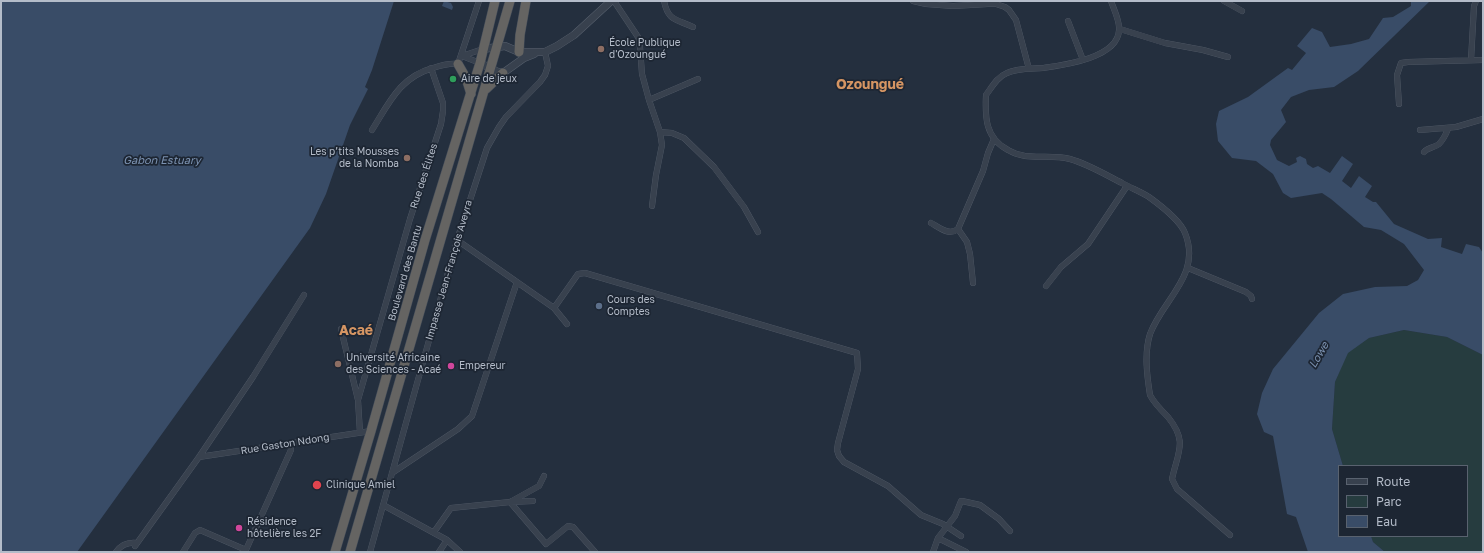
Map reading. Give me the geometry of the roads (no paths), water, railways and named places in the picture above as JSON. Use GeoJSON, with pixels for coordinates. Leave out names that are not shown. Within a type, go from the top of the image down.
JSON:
{"type":"FeatureCollection","features":[{"type":"Feature","properties":{"kind":"highway","name":"Boulevard des Bantu"},"geometry":{"type":"LineString","coordinates":[[335,552],[425,240],[471,94],[495,1]]}},
{"type":"Feature","properties":{"kind":"highway"},"geometry":{"type":"LineString","coordinates":[[350,552],[510,1]]}},
{"type":"Feature","properties":{"kind":"highway"},"geometry":{"type":"LineString","coordinates":[[519,52],[520,34],[526,1]]}},
{"type":"Feature","properties":{"kind":"highway"},"geometry":{"type":"LineString","coordinates":[[460,60],[471,94]]}},
{"type":"Feature","properties":{"kind":"highway"},"geometry":{"type":"LineString","coordinates":[[483,94],[503,72]]}},
{"type":"Feature","properties":{"kind":"street"},"geometry":{"type":"LineString","coordinates":[[460,60],[463,46],[479,1]]}},
{"type":"Feature","properties":{"kind":"street"},"geometry":{"type":"LineString","coordinates":[[460,60],[480,63],[498,72],[503,72],[524,58],[557,46],[574,35],[611,1]]}},
{"type":"Feature","properties":{"kind":"street"},"geometry":{"type":"LineString","coordinates":[[614,1],[638,37],[640,47],[640,66],[649,100],[660,132],[662,145],[652,206]]}},
{"type":"Feature","properties":{"kind":"street"},"geometry":{"type":"LineString","coordinates":[[664,1],[666,12],[670,17],[693,27]]}},
{"type":"Feature","properties":{"kind":"street"},"geometry":{"type":"LineString","coordinates":[[913,1],[926,4],[954,6],[996,4],[1005,7],[1016,20],[1029,69]]}},
{"type":"Feature","properties":{"kind":"street"},"geometry":{"type":"LineString","coordinates":[[1111,1],[1120,29],[1118,38],[1114,45],[1097,56],[1083,60],[1050,67],[1008,72],[1002,75],[986,95],[987,124],[989,132],[994,140],[1004,148],[1014,153],[1025,156],[1059,157],[1071,159],[1149,197],[1177,220],[1185,232],[1190,255],[1188,268],[1174,294],[1154,324],[1150,336],[1147,360],[1150,395],[1152,400],[1174,424],[1180,437],[1181,441],[1172,479],[1174,484],[1177,489],[1230,535]]}},
{"type":"Feature","properties":{"kind":"street"},"geometry":{"type":"LineString","coordinates":[[1224,1],[1242,11]]}},
{"type":"Feature","properties":{"kind":"street"},"geometry":{"type":"LineString","coordinates":[[1472,60],[1474,6],[1476,1]]}},
{"type":"Feature","properties":{"kind":"street"},"geometry":{"type":"LineString","coordinates":[[1068,21],[1083,60]]}},
{"type":"Feature","properties":{"kind":"street"},"geometry":{"type":"LineString","coordinates":[[1120,29],[1165,43],[1228,57]]}},
{"type":"Feature","properties":{"kind":"street"},"geometry":{"type":"LineString","coordinates":[[372,130],[401,85],[420,72],[460,60],[483,49],[510,47],[519,52],[541,52]]}},
{"type":"Feature","properties":{"kind":"street","name":"Impasse Jean-François Aveyra"},"geometry":{"type":"LineString","coordinates":[[370,552],[457,240],[487,148],[506,117],[545,75],[548,66],[541,52]]}},
{"type":"Feature","properties":{"kind":"street"},"geometry":{"type":"LineString","coordinates":[[1399,104],[1397,75],[1401,63],[1483,60]]}},
{"type":"Feature","properties":{"kind":"street","name":"Rue des Élites"},"geometry":{"type":"LineString","coordinates":[[358,400],[410,219],[441,124],[443,103],[431,68]]}},
{"type":"Feature","properties":{"kind":"street"},"geometry":{"type":"LineString","coordinates":[[649,100],[698,79]]}},
{"type":"Feature","properties":{"kind":"street"},"geometry":{"type":"LineString","coordinates":[[1420,130],[1448,129],[1483,119]]}},
{"type":"Feature","properties":{"kind":"street"},"geometry":{"type":"LineString","coordinates":[[1424,152],[1427,148],[1439,144],[1448,129]]}},
{"type":"Feature","properties":{"kind":"street"},"geometry":{"type":"LineString","coordinates":[[660,132],[672,133],[684,138],[714,167],[744,207],[758,232]]}},
{"type":"Feature","properties":{"kind":"street"},"geometry":{"type":"LineString","coordinates":[[931,223],[949,233],[958,229],[983,171],[988,153],[994,140]]}},
{"type":"Feature","properties":{"kind":"street"},"geometry":{"type":"LineString","coordinates":[[1046,286],[1061,267],[1088,244],[1127,186]]}},
{"type":"Feature","properties":{"kind":"street"},"geometry":{"type":"LineString","coordinates":[[958,229],[967,242],[970,254],[973,283]]}},
{"type":"Feature","properties":{"kind":"street"},"geometry":{"type":"LineString","coordinates":[[457,240],[554,308],[567,324]]}},
{"type":"Feature","properties":{"kind":"street"},"geometry":{"type":"LineString","coordinates":[[1188,268],[1246,292],[1252,299]]}},
{"type":"Feature","properties":{"kind":"street"},"geometry":{"type":"LineString","coordinates":[[554,308],[578,274],[585,273],[857,353],[858,369],[838,443],[837,450],[839,456],[849,465],[888,486],[921,515],[947,526],[961,536]]}},
{"type":"Feature","properties":{"kind":"street"},"geometry":{"type":"LineString","coordinates":[[392,473],[458,429],[472,416],[517,282]]}},
{"type":"Feature","properties":{"kind":"street"},"geometry":{"type":"LineString","coordinates":[[116,552],[126,544],[132,542],[136,544],[199,457],[253,377],[304,295]]}},
{"type":"Feature","properties":{"kind":"street"},"geometry":{"type":"LineString","coordinates":[[341,329],[358,400],[360,433]]}},
{"type":"Feature","properties":{"kind":"street","name":"Rue Gaston Ndong"},"geometry":{"type":"LineString","coordinates":[[199,457],[371,431]]}},
{"type":"Feature","properties":{"kind":"street"},"geometry":{"type":"LineString","coordinates":[[183,552],[195,533],[200,530],[246,551],[291,450],[290,444]]}},
{"type":"Feature","properties":{"kind":"street"},"geometry":{"type":"LineString","coordinates":[[510,502],[539,486],[544,476]]}},
{"type":"Feature","properties":{"kind":"street"},"geometry":{"type":"LineString","coordinates":[[434,532],[451,508],[533,501]]}},
{"type":"Feature","properties":{"kind":"street"},"geometry":{"type":"LineString","coordinates":[[933,552],[938,538],[955,516],[961,501],[980,505],[999,519],[1010,532]]}},
{"type":"Feature","properties":{"kind":"street"},"geometry":{"type":"LineString","coordinates":[[510,502],[546,544],[568,526],[573,527],[595,552]]}},
{"type":"Feature","properties":{"kind":"street"},"geometry":{"type":"LineString","coordinates":[[383,505],[434,532],[447,540],[460,552]]}},
{"type":"Feature","properties":{"kind":"street"},"geometry":{"type":"LineString","coordinates":[[938,538],[966,552]]}},
{"type":"Feature","properties":{"kind":"street"},"geometry":{"type":"LineString","coordinates":[[439,552],[447,540]]}},
{"type":"Feature","properties":{"kind":"water","name":"Gabon Estuary"},"geometry":{"type":"Polygon","coordinates":[[[1,1],[394,1],[372,70],[365,87],[368,89],[350,125],[326,194],[310,228],[77,552],[1,552],[1,1]]]}},
{"type":"Feature","properties":{"kind":"water"},"geometry":{"type":"Polygon","coordinates":[[[444,1],[451,3],[453,7],[452,10],[442,6],[444,1]]]}},
{"type":"Feature","properties":{"kind":"water","name":"Lowe"},"geometry":{"type":"Polygon","coordinates":[[[1411,1],[1430,1],[1358,71],[1334,87],[1309,90],[1291,97],[1281,110],[1286,122],[1271,140],[1270,145],[1277,160],[1289,166],[1297,162],[1296,158],[1300,156],[1306,159],[1307,164],[1313,168],[1318,166],[1330,173],[1342,156],[1353,164],[1342,181],[1351,188],[1359,176],[1372,186],[1365,197],[1373,202],[1376,202],[1394,224],[1428,239],[1442,238],[1441,247],[1462,254],[1466,244],[1479,247],[1483,253],[1483,355],[1447,337],[1404,330],[1369,338],[1348,353],[1335,382],[1332,429],[1343,465],[1338,465],[1338,537],[1371,537],[1373,542],[1385,552],[1308,552],[1296,517],[1287,514],[1273,436],[1264,432],[1257,414],[1262,393],[1273,369],[1319,313],[1343,294],[1375,287],[1407,286],[1418,280],[1424,270],[1404,244],[1381,230],[1364,227],[1322,193],[1291,198],[1283,193],[1273,174],[1256,161],[1232,158],[1218,141],[1216,124],[1219,111],[1248,97],[1288,68],[1292,70],[1306,53],[1297,46],[1312,28],[1322,32],[1330,47],[1351,44],[1369,39],[1383,18],[1393,17],[1411,6],[1411,1]]]}},
{"type":"Feature","properties":{"kind":"place","name":"École Publique d'Ozoungué"},"geometry":{"type":"Point","coordinates":[601,49]}},
{"type":"Feature","properties":{"kind":"place","name":"Aire de jeux"},"geometry":{"type":"Point","coordinates":[453,79]}},
{"type":"Feature","properties":{"kind":"place","name":"Les p’tits Mousses de la Nomba"},"geometry":{"type":"Point","coordinates":[407,158]}},
{"type":"Feature","properties":{"kind":"place","name":"Cours des Comptes"},"geometry":{"type":"Point","coordinates":[599,306]}},
{"type":"Feature","properties":{"kind":"place","name":"Université Africaine des Sciences - Acaé"},"geometry":{"type":"Point","coordinates":[338,364]}},
{"type":"Feature","properties":{"kind":"place","name":"Empereur"},"geometry":{"type":"Point","coordinates":[451,366]}},
{"type":"Feature","properties":{"kind":"place","name":"Clinique Amiel"},"geometry":{"type":"Point","coordinates":[317,485]}},
{"type":"Feature","properties":{"kind":"place","name":"Résidence hôtelière les 2F"},"geometry":{"type":"Point","coordinates":[239,528]}},
{"type":"Feature","properties":{"kind":"district","name":"Ozoungué"},"geometry":{"type":"Point","coordinates":[870,85]}},
{"type":"Feature","properties":{"kind":"district","name":"Acaé"},"geometry":{"type":"Point","coordinates":[356,331]}}]}
